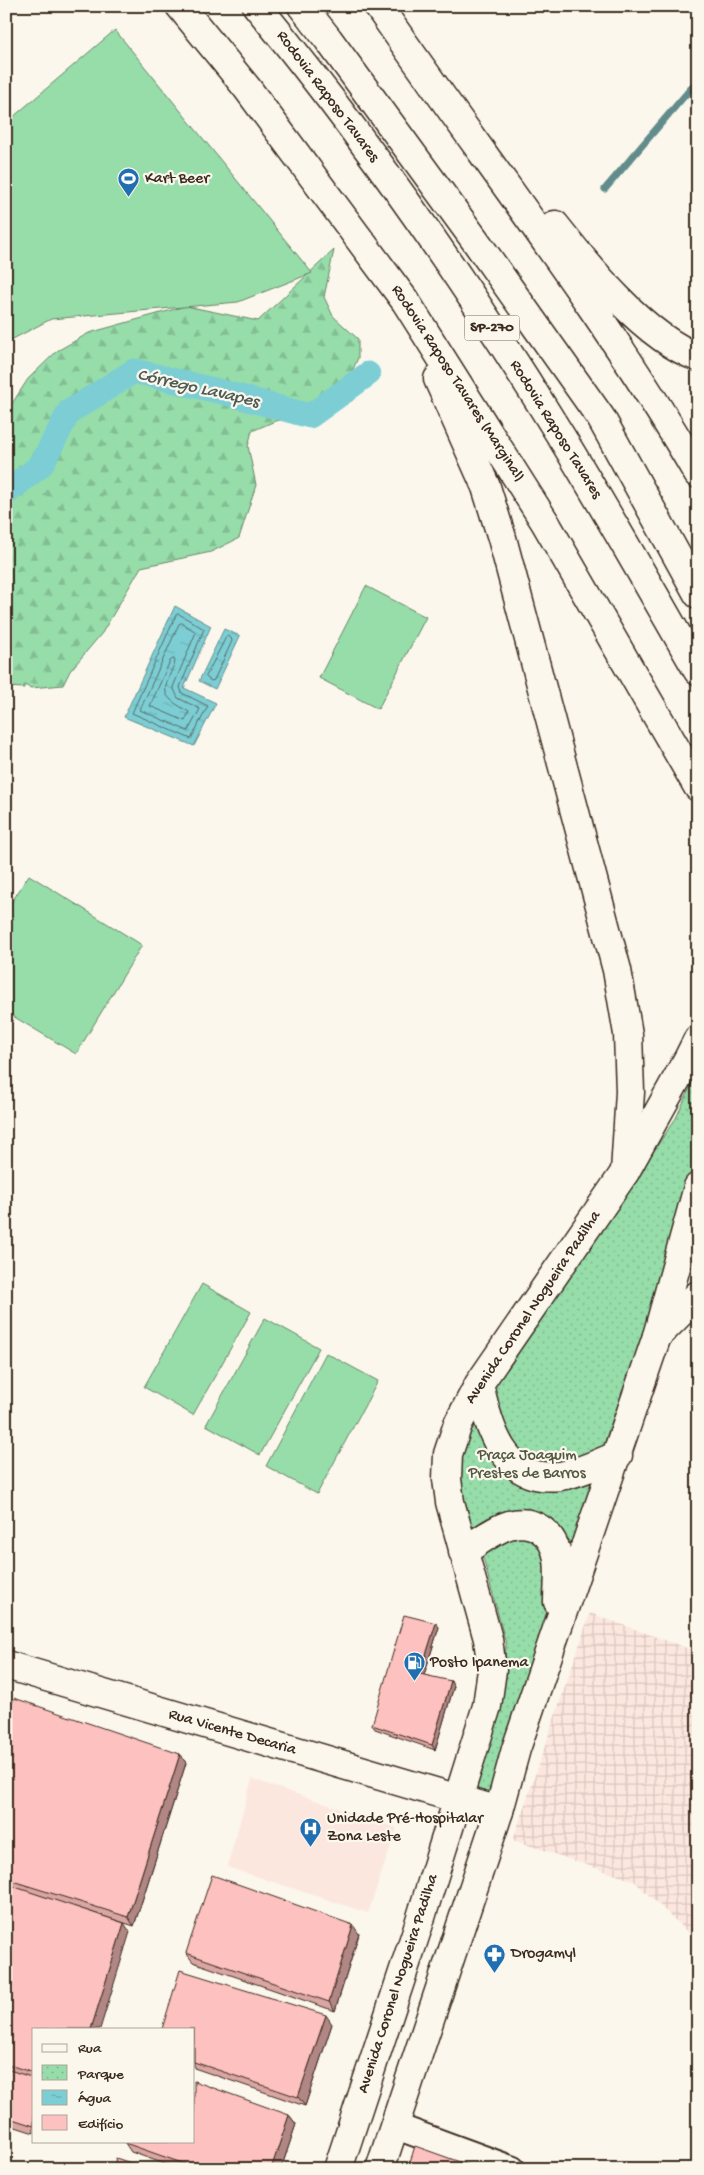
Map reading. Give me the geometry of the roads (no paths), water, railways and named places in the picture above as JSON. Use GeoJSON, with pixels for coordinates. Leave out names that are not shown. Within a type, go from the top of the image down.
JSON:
{"type":"FeatureCollection","features":[{"type":"Feature","properties":{"kind":"main road","name":"Rodovia Raposo Tavares (Marginal)"},"geometry":{"type":"LineString","coordinates":[[180,6],[247,88],[406,302],[545,522],[698,787]]}},
{"type":"Feature","properties":{"kind":"main road","name":"Rodovia Raposo Tavares"},"geometry":{"type":"LineString","coordinates":[[257,6],[300,59],[432,236],[563,439],[698,671]]}},
{"type":"Feature","properties":{"kind":"main road","name":"Rodovia Raposo Tavares"},"geometry":{"type":"LineString","coordinates":[[302,6],[475,240],[601,418],[698,594]]}},
{"type":"Feature","properties":{"kind":"main road"},"geometry":{"type":"LineString","coordinates":[[378,6],[572,278],[672,428],[698,474]]}},
{"type":"Feature","properties":{"kind":"main road"},"geometry":{"type":"LineString","coordinates":[[383,6],[584,261],[621,302],[645,323],[667,340],[698,357]]}},
{"type":"Feature","properties":{"kind":"main road"},"geometry":{"type":"LineString","coordinates":[[406,302],[486,487],[502,538],[618,970],[628,1034],[630,1092],[625,1172]]}},
{"type":"Feature","properties":{"kind":"main road","name":"Avenida Coronel Nogueira Padilha"},"geometry":{"type":"LineString","coordinates":[[338,2169],[459,1799],[487,1706],[492,1670],[488,1639],[450,1502],[447,1479],[448,1454],[458,1424],[479,1384],[625,1172],[690,1058],[698,1039]]}},
{"type":"Feature","properties":{"kind":"main road"},"geometry":{"type":"LineString","coordinates":[[380,2169],[499,1811],[516,1749],[558,1623],[618,1455],[657,1336],[698,1188]]}},
{"type":"Feature","properties":{"kind":"main road"},"geometry":{"type":"LineString","coordinates":[[657,1336],[698,1295]]}},
{"type":"Feature","properties":{"kind":"main road"},"geometry":{"type":"LineString","coordinates":[[479,1384],[488,1420],[497,1444],[509,1459],[525,1471],[543,1476],[561,1476],[618,1455]]}},
{"type":"Feature","properties":{"kind":"main road"},"geometry":{"type":"LineString","coordinates":[[463,1552],[490,1534],[509,1525],[534,1524],[543,1530],[551,1538],[558,1561],[558,1623]]}},
{"type":"Feature","properties":{"kind":"main road","name":"Rua Vicente Decaria"},"geometry":{"type":"LineString","coordinates":[[8,1667],[459,1799]]}},
{"type":"Feature","properties":{"kind":"main road"},"geometry":{"type":"LineString","coordinates":[[459,1799],[499,1811]]}},
{"type":"Feature","properties":{"kind":"street"},"geometry":{"type":"LineString","coordinates":[[395,2126],[512,2169]]}},
{"type":"Feature","properties":{"kind":"water"},"geometry":{"type":"Polygon","coordinates":[[[175,606],[211,626],[184,688],[216,703],[194,746],[124,717],[175,606]]]}},
{"type":"Feature","properties":{"kind":"water"},"geometry":{"type":"Polygon","coordinates":[[[224,629],[240,636],[215,689],[199,681],[224,629]]]}},
{"type":"Feature","properties":{"kind":"waterway","name":"Córrego Lavapes"},"geometry":{"type":"LineString","coordinates":[[605,189],[698,80]]}},
{"type":"Feature","properties":{"kind":"waterway","name":"Córrego Lavapes"},"geometry":{"type":"LineString","coordinates":[[6,493],[41,465],[69,412],[134,371],[310,416],[368,374]]}},
{"type":"Feature","properties":{"kind":"place","name":"Kart Beer"},"geometry":{"type":"Point","coordinates":[129,198]}},
{"type":"Feature","properties":{"kind":"place","name":"Posto Ipanema"},"geometry":{"type":"Point","coordinates":[414,1682]}},
{"type":"Feature","properties":{"kind":"place","name":"Unidade Pré-Hospitalar Zona Leste"},"geometry":{"type":"Point","coordinates":[311,1847]}},
{"type":"Feature","properties":{"kind":"place","name":"Drogamyl"},"geometry":{"type":"Point","coordinates":[495,1973]}},
{"type":"Feature","properties":{"kind":"park label","name":"Praça Joaquim Prestes de Barros"},"geometry":{"type":"Point","coordinates":[527,1465]}}]}
